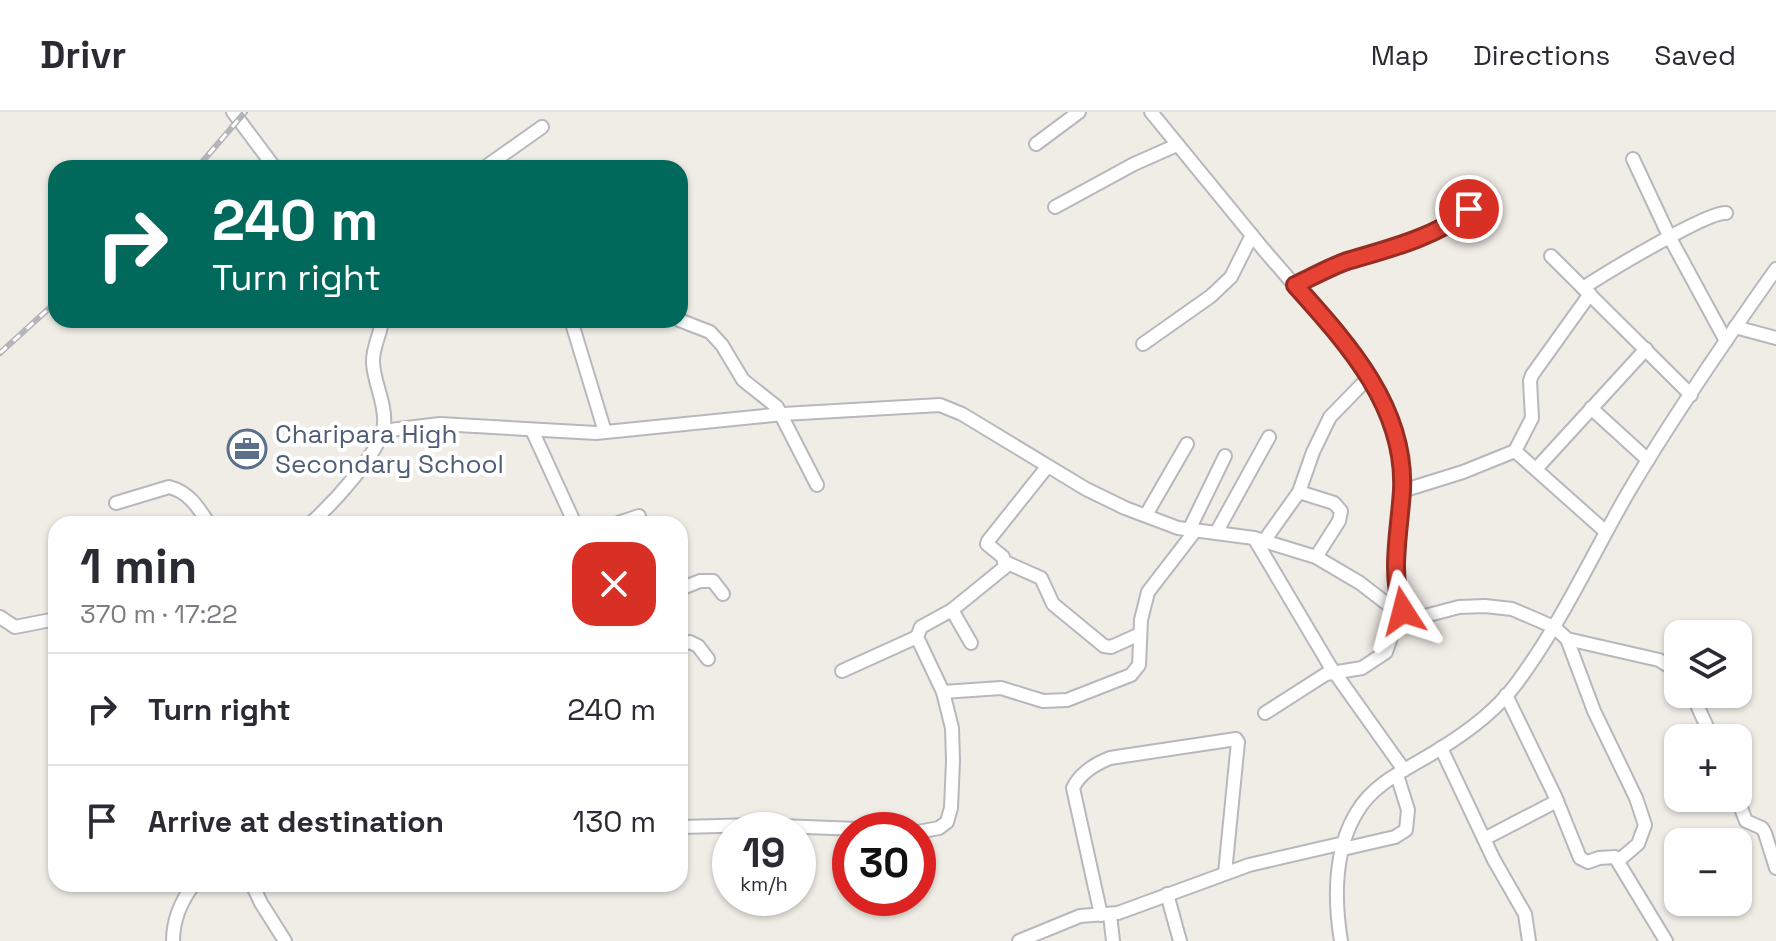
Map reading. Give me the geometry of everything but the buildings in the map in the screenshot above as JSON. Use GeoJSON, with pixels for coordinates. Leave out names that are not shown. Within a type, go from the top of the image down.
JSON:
{"type":"FeatureCollection","features":[{"type":"Feature","properties":{"kind":"street"},"geometry":{"type":"LineString","coordinates":[[233,112],[269,160]]}},
{"type":"Feature","properties":{"kind":"street"},"geometry":{"type":"LineString","coordinates":[[1036,144],[1079,112]]}},
{"type":"Feature","properties":{"kind":"street"},"geometry":{"type":"LineString","coordinates":[[1151,112],[1355,355],[1391,424],[1399,451],[1402,491],[1397,580],[1402,611],[1386,652],[1362,668],[1326,674],[1265,713]]}},
{"type":"Feature","properties":{"kind":"street"},"geometry":{"type":"LineString","coordinates":[[505,160],[542,127]]}},
{"type":"Feature","properties":{"kind":"street"},"geometry":{"type":"LineString","coordinates":[[1055,207],[1134,164],[1177,145]]}},
{"type":"Feature","properties":{"kind":"street"},"geometry":{"type":"LineString","coordinates":[[1633,159],[1670,238],[1726,341]]}},
{"type":"Feature","properties":{"kind":"street"},"geometry":{"type":"LineString","coordinates":[[1295,285],[1346,262],[1365,258],[1456,221],[1469,209]]}},
{"type":"Feature","properties":{"kind":"street"},"geometry":{"type":"LineString","coordinates":[[1402,491],[1463,472],[1515,451],[1532,418],[1532,375],[1586,291],[1713,214],[1726,213]]}},
{"type":"Feature","properties":{"kind":"street"},"geometry":{"type":"LineString","coordinates":[[1143,344],[1221,287],[1241,260],[1252,235]]}},
{"type":"Feature","properties":{"kind":"street"},"geometry":{"type":"LineString","coordinates":[[1551,256],[1691,395]]}},
{"type":"Feature","properties":{"kind":"street"},"geometry":{"type":"LineString","coordinates":[[1341,941],[1337,916],[1338,871],[1346,832],[1364,801],[1401,772],[1476,723],[1506,695],[1554,627],[1648,460],[1776,269]]}},
{"type":"Feature","properties":{"kind":"street"},"geometry":{"type":"LineString","coordinates":[[688,323],[710,332],[722,345],[743,380],[772,401],[783,414],[817,485]]}},
{"type":"Feature","properties":{"kind":"street"},"geometry":{"type":"LineString","coordinates":[[1735,327],[1776,338]]}},
{"type":"Feature","properties":{"kind":"street"},"geometry":{"type":"LineString","coordinates":[[319,516],[358,471],[382,431],[383,414],[373,360],[380,328]]}},
{"type":"Feature","properties":{"kind":"street"},"geometry":{"type":"LineString","coordinates":[[573,328],[605,432]]}},
{"type":"Feature","properties":{"kind":"street"},"geometry":{"type":"LineString","coordinates":[[1536,469],[1646,349]]}},
{"type":"Feature","properties":{"kind":"street"},"geometry":{"type":"LineString","coordinates":[[1259,540],[1299,492],[1330,417],[1369,377]]}},
{"type":"Feature","properties":{"kind":"street"},"geometry":{"type":"LineString","coordinates":[[382,431],[440,424],[605,432],[783,414],[940,405],[962,414],[1086,489],[1178,528],[1259,540],[1316,557],[1360,583],[1395,610],[1411,617],[1459,607],[1485,606],[1512,609],[1554,627],[1567,639],[1594,711],[1636,798],[1645,825],[1638,844],[1618,861]]}},
{"type":"Feature","properties":{"kind":"street"},"geometry":{"type":"LineString","coordinates":[[1591,408],[1648,460]]}},
{"type":"Feature","properties":{"kind":"street"},"geometry":{"type":"LineString","coordinates":[[532,430],[571,516]]}},
{"type":"Feature","properties":{"kind":"street"},"geometry":{"type":"LineString","coordinates":[[1216,533],[1269,437]]}},
{"type":"Feature","properties":{"kind":"street"},"geometry":{"type":"LineString","coordinates":[[1146,515],[1187,444]]}},
{"type":"Feature","properties":{"kind":"street"},"geometry":{"type":"LineString","coordinates":[[1515,451],[1606,532]]}},
{"type":"Feature","properties":{"kind":"street"},"geometry":{"type":"LineString","coordinates":[[943,692],[1001,688],[1043,701],[1067,700],[1131,675],[1139,665],[1140,634],[1148,592],[1192,530],[1225,456]]}},
{"type":"Feature","properties":{"kind":"street"},"geometry":{"type":"LineString","coordinates":[[1047,467],[987,544],[1005,562],[1041,578],[1053,604],[1104,646],[1111,647],[1140,634]]}},
{"type":"Feature","properties":{"kind":"street"},"geometry":{"type":"LineString","coordinates":[[116,503],[169,487],[184,492],[204,516]]}},
{"type":"Feature","properties":{"kind":"street"},"geometry":{"type":"LineString","coordinates":[[1299,492],[1334,503],[1341,511],[1339,521],[1316,557]]}},
{"type":"Feature","properties":{"kind":"street"},"geometry":{"type":"LineString","coordinates":[[324,516],[325,510]]}},
{"type":"Feature","properties":{"kind":"street"},"geometry":{"type":"LineString","coordinates":[[1019,941],[1080,916],[1106,915],[1249,865],[1395,837],[1406,830],[1408,810],[1401,772],[1335,672],[1259,540]]}},
{"type":"Feature","properties":{"kind":"street"},"geometry":{"type":"LineString","coordinates":[[842,671],[917,637],[921,627],[952,610],[1000,573],[1005,562]]}},
{"type":"Feature","properties":{"kind":"street"},"geometry":{"type":"LineString","coordinates":[[688,586],[707,580],[715,583],[723,594]]}},
{"type":"Feature","properties":{"kind":"street"},"geometry":{"type":"LineString","coordinates":[[952,610],[971,643]]}},
{"type":"Feature","properties":{"kind":"street"},"geometry":{"type":"LineString","coordinates":[[0,617],[7,624],[23,627],[48,621]]}},
{"type":"Feature","properties":{"kind":"street"},"geometry":{"type":"LineString","coordinates":[[917,637],[943,692],[952,728],[951,808],[947,822],[936,829]]}},
{"type":"Feature","properties":{"kind":"street"},"geometry":{"type":"LineString","coordinates":[[1567,639],[1664,663]]}},
{"type":"Feature","properties":{"kind":"street"},"geometry":{"type":"LineString","coordinates":[[688,643],[698,646],[708,659]]}},
{"type":"Feature","properties":{"kind":"street"},"geometry":{"type":"LineString","coordinates":[[1506,695],[1583,861],[1611,857],[1618,861],[1666,941]]}},
{"type":"Feature","properties":{"kind":"street"},"geometry":{"type":"LineString","coordinates":[[1113,941],[1073,788],[1075,782],[1092,766],[1110,758],[1236,739],[1225,873]]}},
{"type":"Feature","properties":{"kind":"street"},"geometry":{"type":"LineString","coordinates":[[1441,748],[1484,839],[1525,914],[1529,941]]}},
{"type":"Feature","properties":{"kind":"street"},"geometry":{"type":"LineString","coordinates":[[1484,839],[1557,801]]}},
{"type":"Feature","properties":{"kind":"street"},"geometry":{"type":"LineString","coordinates":[[1742,812],[1746,821],[1762,828],[1765,833],[1776,868]]}},
{"type":"Feature","properties":{"kind":"street"},"geometry":{"type":"LineString","coordinates":[[688,827],[832,828]]}},
{"type":"Feature","properties":{"kind":"street"},"geometry":{"type":"LineString","coordinates":[[173,941],[173,927],[188,892]]}},
{"type":"Feature","properties":{"kind":"street"},"geometry":{"type":"LineString","coordinates":[[256,892],[285,941]]}},
{"type":"Feature","properties":{"kind":"street"},"geometry":{"type":"LineString","coordinates":[[1167,894],[1180,941]]}},
{"type":"Feature","properties":{"kind":"railway"},"geometry":{"type":"LineString","coordinates":[[204,160],[245,112]]}},
{"type":"Feature","properties":{"kind":"railway"},"geometry":{"type":"LineString","coordinates":[[0,353],[48,309]]}},
{"type":"Feature","properties":{"kind":"place","name":"Charipara High Secondary School"},"geometry":{"type":"Point","coordinates":[247,449]}},
{"type":"Feature","properties":{"kind":"route"},"geometry":{"type":"LineString","coordinates":[[1403,611],[1397,580],[1402,486],[1399,451],[1391,424],[1384,403],[1355,355],[1295,285],[1346,262],[1365,258],[1456,221],[1469,209]]}}]}
